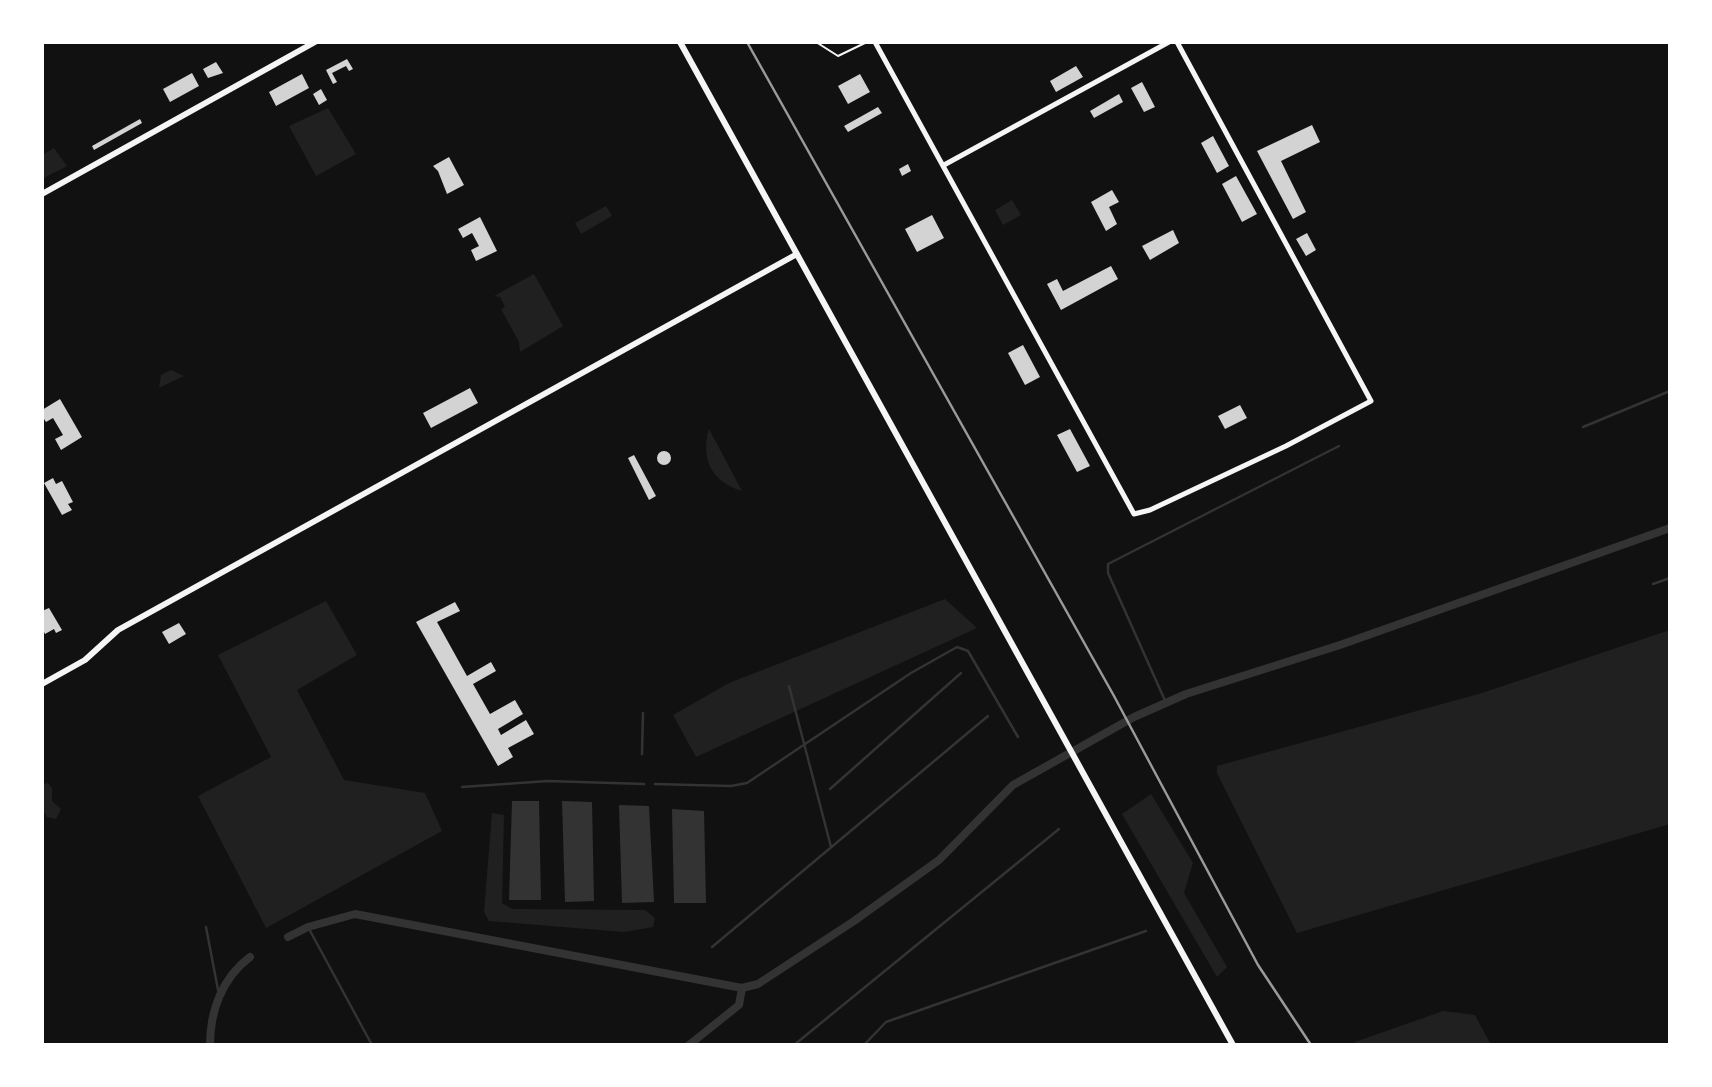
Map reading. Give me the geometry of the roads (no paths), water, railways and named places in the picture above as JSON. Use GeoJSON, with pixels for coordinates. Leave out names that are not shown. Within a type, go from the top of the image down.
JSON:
{"type":"FeatureCollection","features":[{"type":"Feature","properties":{"kind":"main road"},"geometry":{"type":"LineString","coordinates":[[42,194],[315,42]]}},
{"type":"Feature","properties":{"kind":"main road"},"geometry":{"type":"LineString","coordinates":[[680,42],[1062,730],[1233,1045]]}},
{"type":"Feature","properties":{"kind":"main road"},"geometry":{"type":"LineString","coordinates":[[42,684],[85,660],[118,631],[306,524],[797,254]]}},
{"type":"Feature","properties":{"kind":"street"},"geometry":{"type":"LineString","coordinates":[[875,42],[1134,514],[1150,510],[1274,452],[1371,401],[1177,42]]}},
{"type":"Feature","properties":{"kind":"street"},"geometry":{"type":"LineString","coordinates":[[944,165],[1169,42]]}},
{"type":"Feature","properties":{"kind":"lane"},"geometry":{"type":"LineString","coordinates":[[816,42],[838,57],[867,42]]}},
{"type":"Feature","properties":{"kind":"waterway"},"geometry":{"type":"LineString","coordinates":[[1583,427],[1670,391]]}},
{"type":"Feature","properties":{"kind":"waterway"},"geometry":{"type":"LineString","coordinates":[[1167,705],[1108,573],[1108,564],[1339,446]]}},
{"type":"Feature","properties":{"kind":"waterway"},"geometry":{"type":"LineString","coordinates":[[689,1045],[739,1005],[742,988],[758,984],[854,921],[939,860],[1013,785],[1134,717],[1186,694],[1340,645],[1670,528]]}},
{"type":"Feature","properties":{"kind":"waterway"},"geometry":{"type":"LineString","coordinates":[[1653,584],[1670,578]]}},
{"type":"Feature","properties":{"kind":"waterway"},"geometry":{"type":"LineString","coordinates":[[655,784],[731,786],[747,783],[911,673],[957,647],[968,651],[1018,737]]}},
{"type":"Feature","properties":{"kind":"waterway"},"geometry":{"type":"LineString","coordinates":[[830,789],[961,673]]}},
{"type":"Feature","properties":{"kind":"waterway"},"geometry":{"type":"LineString","coordinates":[[789,686],[831,847]]}},
{"type":"Feature","properties":{"kind":"waterway"},"geometry":{"type":"LineString","coordinates":[[642,754],[643,713]]}},
{"type":"Feature","properties":{"kind":"waterway"},"geometry":{"type":"LineString","coordinates":[[712,947],[988,716]]}},
{"type":"Feature","properties":{"kind":"waterway"},"geometry":{"type":"LineString","coordinates":[[462,787],[548,781],[644,784]]}},
{"type":"Feature","properties":{"kind":"waterway"},"geometry":{"type":"LineString","coordinates":[[794,1045],[1059,829]]}},
{"type":"Feature","properties":{"kind":"waterway"},"geometry":{"type":"LineString","coordinates":[[288,937],[308,927],[355,914],[742,988]]}},
{"type":"Feature","properties":{"kind":"waterway"},"geometry":{"type":"LineString","coordinates":[[206,927],[219,995]]}},
{"type":"Feature","properties":{"kind":"waterway"},"geometry":{"type":"LineString","coordinates":[[308,927],[372,1045]]}},
{"type":"Feature","properties":{"kind":"waterway"},"geometry":{"type":"LineString","coordinates":[[864,1045],[886,1022],[1146,931]]}},
{"type":"Feature","properties":{"kind":"waterway"},"geometry":{"type":"LineString","coordinates":[[210,1045],[212,1020],[220,996],[232,975],[250,957]]}},
{"type":"Feature","properties":{"kind":"railway"},"geometry":{"type":"LineString","coordinates":[[747,42],[1114,696],[1258,965],[1311,1045]]}}]}
